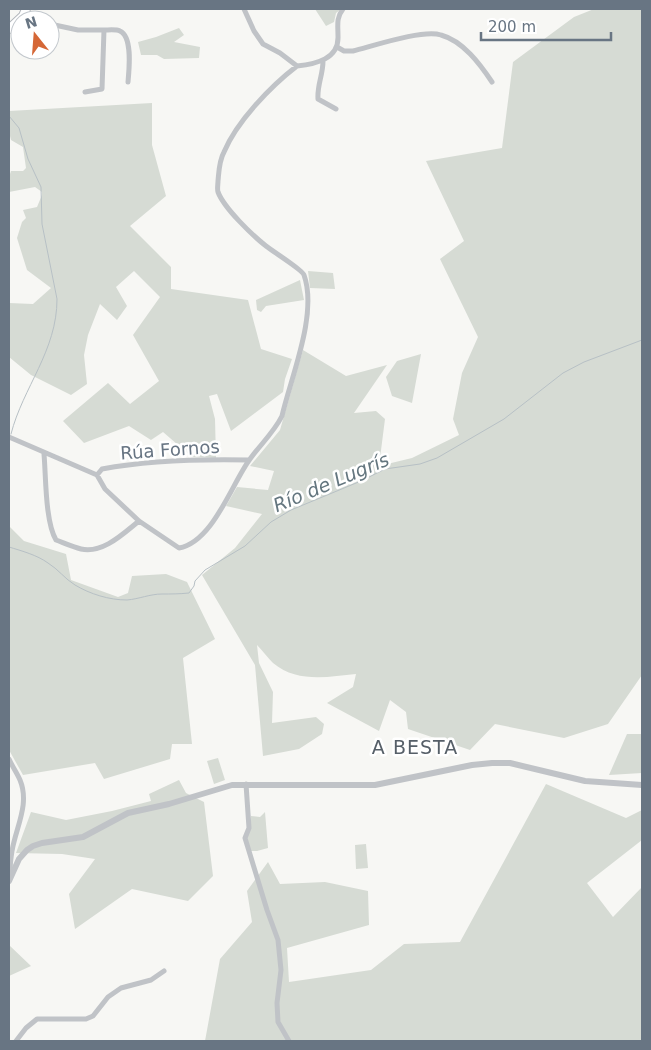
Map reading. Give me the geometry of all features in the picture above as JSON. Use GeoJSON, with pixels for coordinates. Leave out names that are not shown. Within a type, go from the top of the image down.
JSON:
{"type":"FeatureCollection","features":[{"type":"Feature","properties":{"kind":"street"},"geometry":{"type":"LineString","coordinates":[[244,9],[254,31],[263,44],[280,53],[297,66]]}},
{"type":"Feature","properties":{"kind":"street"},"geometry":{"type":"LineString","coordinates":[[9,438],[97,475],[104,489],[139,521],[180,548],[185,547],[200,536],[222,510],[249,460],[276,428],[282,416],[305,327],[308,300],[304,272],[265,245],[230,212],[218,192],[219,167],[224,152],[241,124],[287,73],[297,66],[316,64],[323,61],[336,47],[338,15],[343,9]]}},
{"type":"Feature","properties":{"kind":"street"},"geometry":{"type":"LineString","coordinates":[[60,26],[78,30],[118,30],[123,32],[127,39],[130,63],[128,82]]}},
{"type":"Feature","properties":{"kind":"street"},"geometry":{"type":"LineString","coordinates":[[85,92],[102,89],[104,30]]}},
{"type":"Feature","properties":{"kind":"street"},"geometry":{"type":"LineString","coordinates":[[336,47],[344,51],[353,51],[415,35],[441,35],[463,47],[492,82]]}},
{"type":"Feature","properties":{"kind":"street"},"geometry":{"type":"LineString","coordinates":[[323,61],[323,73],[319,80],[318,99],[336,109]]}},
{"type":"Feature","properties":{"kind":"street"},"geometry":{"type":"LineString","coordinates":[[44,454],[49,516],[52,534],[56,540],[82,549],[92,549],[105,545],[139,521]]}},
{"type":"Feature","properties":{"kind":"street","name":"Rúa Fornos"},"geometry":{"type":"LineString","coordinates":[[97,475],[102,469],[136,464],[189,460],[249,460]]}},
{"type":"Feature","properties":{"kind":"street"},"geometry":{"type":"LineString","coordinates":[[9,759],[20,779],[24,797],[22,814],[14,837],[10,878]]}},
{"type":"Feature","properties":{"kind":"street"},"geometry":{"type":"LineString","coordinates":[[10,878],[22,854],[33,846],[82,837],[128,813],[169,804],[226,786],[246,784],[375,785],[472,765],[492,763],[510,763],[585,781],[642,785]]}},
{"type":"Feature","properties":{"kind":"street"},"geometry":{"type":"LineString","coordinates":[[246,784],[249,828],[245,838],[266,910],[278,940],[281,970],[278,1022],[289,1041]]}},
{"type":"Feature","properties":{"kind":"street"},"geometry":{"type":"LineString","coordinates":[[16,1041],[26,1028],[37,1019],[86,1019],[93,1016],[108,997],[121,988],[151,980],[164,971]]}},
{"type":"Feature","properties":{"kind":"shaded area"},"geometry":{"type":"Polygon","coordinates":[[[315,9],[340,10],[336,13],[334,22],[326,26],[315,9]]]}},
{"type":"Feature","properties":{"kind":"shaded area"},"geometry":{"type":"Polygon","coordinates":[[[594,9],[642,9],[642,675],[608,724],[564,738],[495,724],[470,750],[408,729],[406,712],[390,700],[379,731],[327,703],[353,687],[356,674],[313,677],[292,674],[273,663],[257,645],[259,663],[273,692],[272,723],[316,717],[324,724],[322,734],[299,749],[263,756],[255,665],[202,575],[235,548],[262,514],[226,506],[237,487],[268,490],[274,471],[250,466],[280,430],[303,350],[346,376],[387,365],[354,413],[376,411],[385,419],[379,466],[412,458],[459,435],[453,419],[462,373],[478,337],[440,259],[464,241],[426,161],[502,148],[513,62],[574,17],[594,9]]]}},
{"type":"Feature","properties":{"kind":"shaded area"},"geometry":{"type":"Polygon","coordinates":[[[179,28],[184,35],[174,42],[200,47],[199,58],[164,59],[157,55],[141,55],[138,42],[179,28]]]}},
{"type":"Feature","properties":{"kind":"shaded area"},"geometry":{"type":"Polygon","coordinates":[[[152,103],[152,145],[166,196],[130,226],[171,267],[171,289],[248,300],[261,349],[292,359],[283,392],[231,431],[217,394],[209,396],[215,419],[216,458],[192,457],[163,432],[151,440],[129,426],[84,443],[63,421],[108,383],[130,404],[159,381],[133,335],[160,297],[134,271],[116,287],[127,306],[117,320],[100,304],[88,335],[84,355],[87,384],[71,395],[31,375],[9,357],[9,303],[33,304],[51,288],[27,270],[17,238],[22,222],[26,218],[23,210],[37,207],[42,192],[35,187],[9,192],[11,171],[23,171],[26,168],[23,147],[11,140],[9,111],[152,103]]]}},
{"type":"Feature","properties":{"kind":"shaded area"},"geometry":{"type":"Polygon","coordinates":[[[308,271],[333,273],[335,289],[310,288],[308,271]]]}},
{"type":"Feature","properties":{"kind":"shaded area"},"geometry":{"type":"Polygon","coordinates":[[[300,280],[304,300],[266,306],[261,312],[257,310],[256,300],[300,280]]]}},
{"type":"Feature","properties":{"kind":"shaded area"},"geometry":{"type":"Polygon","coordinates":[[[421,354],[412,403],[392,396],[386,377],[397,361],[421,354]]]}},
{"type":"Feature","properties":{"kind":"shaded area"},"geometry":{"type":"Polygon","coordinates":[[[9,526],[24,541],[66,554],[71,580],[118,597],[128,593],[132,576],[166,574],[187,582],[215,639],[183,658],[192,744],[172,744],[170,759],[104,779],[95,763],[23,775],[9,750],[9,526]]]}},
{"type":"Feature","properties":{"kind":"shaded area"},"geometry":{"type":"Polygon","coordinates":[[[627,734],[642,734],[642,773],[609,775],[627,734]]]}},
{"type":"Feature","properties":{"kind":"shaded area"},"geometry":{"type":"Polygon","coordinates":[[[218,758],[225,780],[214,784],[207,761],[218,758]]]}},
{"type":"Feature","properties":{"kind":"shaded area"},"geometry":{"type":"Polygon","coordinates":[[[179,780],[186,793],[204,802],[213,876],[188,901],[132,889],[75,929],[69,894],[95,859],[62,854],[16,853],[31,812],[66,820],[112,811],[151,801],[149,794],[179,780]]]}},
{"type":"Feature","properties":{"kind":"shaded area"},"geometry":{"type":"Polygon","coordinates":[[[546,784],[626,818],[642,810],[642,840],[587,883],[613,917],[642,887],[642,1041],[205,1041],[220,959],[252,922],[247,891],[268,862],[280,884],[325,882],[368,891],[369,925],[287,948],[289,982],[371,970],[404,944],[460,942],[546,784]]]}},
{"type":"Feature","properties":{"kind":"shaded area"},"geometry":{"type":"Polygon","coordinates":[[[265,812],[268,848],[250,851],[247,838],[251,816],[260,817],[265,812]]]}},
{"type":"Feature","properties":{"kind":"shaded area"},"geometry":{"type":"Polygon","coordinates":[[[366,844],[368,868],[356,869],[355,845],[366,844]]]}},
{"type":"Feature","properties":{"kind":"shaded area"},"geometry":{"type":"Polygon","coordinates":[[[9,945],[31,966],[9,976],[9,945]]]}},
{"type":"Feature","properties":{"kind":"waterway"},"geometry":{"type":"LineString","coordinates":[[9,116],[19,128],[28,159],[41,187],[42,224],[57,299],[56,318],[52,335],[23,400],[11,434]]}},
{"type":"Feature","properties":{"kind":"waterway","name":"Río de Lugrís"},"geometry":{"type":"LineString","coordinates":[[9,547],[39,558],[52,565],[75,585],[93,594],[107,598],[127,600],[158,594],[189,593],[195,581],[205,570],[245,546],[271,522],[291,510],[385,469],[420,464],[437,458],[504,419],[563,373],[584,362],[642,340]]}},
{"type":"Feature","properties":{"kind":"district","name":"A BESTA"},"geometry":{"type":"Point","coordinates":[415,747]}}]}
